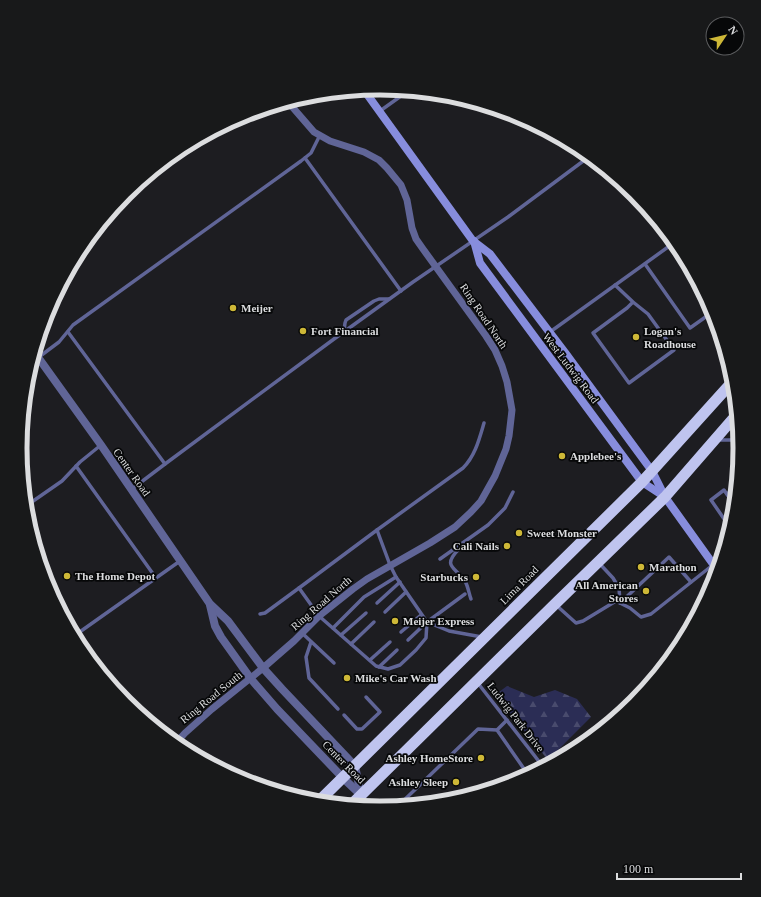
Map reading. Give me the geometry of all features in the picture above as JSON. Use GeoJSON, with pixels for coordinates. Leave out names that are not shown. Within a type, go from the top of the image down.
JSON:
{"type":"FeatureCollection","features":[{"type":"Feature","properties":{"kind":"highway","name":"Lima Road"},"geometry":{"type":"LineString","coordinates":[[323,797],[642,482],[728,386]]}},
{"type":"Feature","properties":{"kind":"highway"},"geometry":{"type":"LineString","coordinates":[[355,801],[666,497],[733,421]]}},
{"type":"Feature","properties":{"kind":"main road","name":"West Ludwig Road"},"geometry":{"type":"LineString","coordinates":[[368,96],[473,241],[490,254],[652,470],[666,497],[714,565]]}},
{"type":"Feature","properties":{"kind":"main road","name":"West Ludwig Road"},"geometry":{"type":"LineString","coordinates":[[473,241],[480,263],[642,482],[666,497]]}},
{"type":"Feature","properties":{"kind":"street","name":"Ring Road North"},"geometry":{"type":"LineString","coordinates":[[263,668],[319,616],[367,579],[455,527],[471,512],[481,501],[496,476],[506,449],[512,410],[507,382],[495,350],[416,239],[412,228],[407,200],[401,186],[379,160],[364,152],[330,141],[314,132],[292,106]]}},
{"type":"Feature","properties":{"kind":"street","name":"Center Road"},"geometry":{"type":"LineString","coordinates":[[39,359],[101,445],[210,604],[228,621],[263,668],[355,766],[361,795]]}},
{"type":"Feature","properties":{"kind":"street","name":"Center Road"},"geometry":{"type":"LineString","coordinates":[[210,604],[215,626],[220,637],[251,678],[277,709],[361,795]]}},
{"type":"Feature","properties":{"kind":"street","name":"Ring Road South"},"geometry":{"type":"LineString","coordinates":[[179,739],[212,709],[263,668]]}},
{"type":"Feature","properties":{"kind":"lane"},"geometry":{"type":"LineString","coordinates":[[379,111],[401,96]]}},
{"type":"Feature","properties":{"kind":"lane"},"geometry":{"type":"LineString","coordinates":[[40,353],[60,342],[73,325],[305,158],[311,153],[320,135]]}},
{"type":"Feature","properties":{"kind":"lane"},"geometry":{"type":"LineString","coordinates":[[305,158],[401,290]]}},
{"type":"Feature","properties":{"kind":"lane"},"geometry":{"type":"LineString","coordinates":[[132,490],[344,331],[473,241],[584,160]]}},
{"type":"Feature","properties":{"kind":"lane"},"geometry":{"type":"LineString","coordinates":[[550,332],[670,246]]}},
{"type":"Feature","properties":{"kind":"lane"},"geometry":{"type":"LineString","coordinates":[[645,264],[690,328],[708,315]]}},
{"type":"Feature","properties":{"kind":"lane"},"geometry":{"type":"LineString","coordinates":[[615,285],[648,314],[674,350],[629,383],[593,333],[633,302]]}},
{"type":"Feature","properties":{"kind":"lane"},"geometry":{"type":"LineString","coordinates":[[344,331],[346,320],[374,301],[379,299],[390,299]]}},
{"type":"Feature","properties":{"kind":"lane"},"geometry":{"type":"LineString","coordinates":[[68,332],[165,464]]}},
{"type":"Feature","properties":{"kind":"lane"},"geometry":{"type":"LineString","coordinates":[[260,614],[265,613],[377,530],[459,472],[468,463],[474,453],[484,423]]}},
{"type":"Feature","properties":{"kind":"lane"},"geometry":{"type":"LineString","coordinates":[[715,440],[734,441]]}},
{"type":"Feature","properties":{"kind":"lane"},"geometry":{"type":"LineString","coordinates":[[31,502],[62,481],[80,462],[101,445]]}},
{"type":"Feature","properties":{"kind":"lane"},"geometry":{"type":"LineString","coordinates":[[76,466],[156,578]]}},
{"type":"Feature","properties":{"kind":"lane"},"geometry":{"type":"LineString","coordinates":[[726,521],[711,500],[724,490],[730,499]]}},
{"type":"Feature","properties":{"kind":"lane"},"geometry":{"type":"LineString","coordinates":[[727,494],[731,491]]}},
{"type":"Feature","properties":{"kind":"lane"},"geometry":{"type":"LineString","coordinates":[[440,559],[488,525],[504,508],[513,492]]}},
{"type":"Feature","properties":{"kind":"lane"},"geometry":{"type":"LineString","coordinates":[[377,530],[396,577],[427,622],[449,631],[485,637]]}},
{"type":"Feature","properties":{"kind":"lane"},"geometry":{"type":"LineString","coordinates":[[465,542],[451,558],[450,564],[466,582],[471,599]]}},
{"type":"Feature","properties":{"kind":"lane"},"geometry":{"type":"LineString","coordinates":[[620,603],[669,557],[691,582]]}},
{"type":"Feature","properties":{"kind":"lane"},"geometry":{"type":"LineString","coordinates":[[79,633],[181,561]]}},
{"type":"Feature","properties":{"kind":"lane"},"geometry":{"type":"LineString","coordinates":[[599,562],[613,578],[619,588],[620,603]]}},
{"type":"Feature","properties":{"kind":"lane"},"geometry":{"type":"LineString","coordinates":[[555,604],[576,624],[616,601],[630,608],[641,617],[651,614],[691,582],[712,570]]}},
{"type":"Feature","properties":{"kind":"lane"},"geometry":{"type":"LineString","coordinates":[[333,628],[364,597],[396,577]]}},
{"type":"Feature","properties":{"kind":"lane"},"geometry":{"type":"LineString","coordinates":[[377,602],[400,582]]}},
{"type":"Feature","properties":{"kind":"lane"},"geometry":{"type":"LineString","coordinates":[[299,588],[319,616],[379,667],[388,669],[400,665],[426,638],[427,622]]}},
{"type":"Feature","properties":{"kind":"lane"},"geometry":{"type":"LineString","coordinates":[[385,612],[406,592]]}},
{"type":"Feature","properties":{"kind":"lane"},"geometry":{"type":"LineString","coordinates":[[408,640],[427,622],[464,594]]}},
{"type":"Feature","properties":{"kind":"lane"},"geometry":{"type":"LineString","coordinates":[[341,635],[366,612]]}},
{"type":"Feature","properties":{"kind":"lane"},"geometry":{"type":"LineString","coordinates":[[401,632],[421,615]]}},
{"type":"Feature","properties":{"kind":"lane"},"geometry":{"type":"LineString","coordinates":[[351,644],[374,622]]}},
{"type":"Feature","properties":{"kind":"lane"},"geometry":{"type":"LineString","coordinates":[[302,633],[334,663]]}},
{"type":"Feature","properties":{"kind":"lane"},"geometry":{"type":"LineString","coordinates":[[310,642],[306,657],[309,678],[338,709]]}},
{"type":"Feature","properties":{"kind":"lane"},"geometry":{"type":"LineString","coordinates":[[370,660],[390,642]]}},
{"type":"Feature","properties":{"kind":"lane"},"geometry":{"type":"LineString","coordinates":[[379,667],[397,650]]}},
{"type":"Feature","properties":{"kind":"lane","name":"Ludwig Park Drive"},"geometry":{"type":"LineString","coordinates":[[477,681],[541,764]]}},
{"type":"Feature","properties":{"kind":"lane"},"geometry":{"type":"LineString","coordinates":[[344,715],[357,729],[362,729],[380,712],[366,697]]}},
{"type":"Feature","properties":{"kind":"lane"},"geometry":{"type":"LineString","coordinates":[[403,801],[478,729],[497,730],[507,720]]}},
{"type":"Feature","properties":{"kind":"lane","name":"Ludwig Park Drive"},"geometry":{"type":"LineString","coordinates":[[497,730],[525,771]]}},
{"type":"Feature","properties":{"kind":"lane"},"geometry":{"type":"LineString","coordinates":[[361,795],[366,801]]}},
{"type":"Feature","properties":{"kind":"green space"},"geometry":{"type":"Polygon","coordinates":[[[507,686],[534,697],[555,690],[577,699],[591,717],[548,760],[495,695],[507,686]]]}},
{"type":"Feature","properties":{"kind":"place","name":"Meijer"},"geometry":{"type":"Point","coordinates":[233,308]}},
{"type":"Feature","properties":{"kind":"place","name":"Fort Financial"},"geometry":{"type":"Point","coordinates":[303,331]}},
{"type":"Feature","properties":{"kind":"place","name":"Logan's Roadhouse"},"geometry":{"type":"Point","coordinates":[636,337]}},
{"type":"Feature","properties":{"kind":"place","name":"Applebee's"},"geometry":{"type":"Point","coordinates":[562,456]}},
{"type":"Feature","properties":{"kind":"place","name":"Sweet Monster"},"geometry":{"type":"Point","coordinates":[519,533]}},
{"type":"Feature","properties":{"kind":"place","name":"Cali Nails"},"geometry":{"type":"Point","coordinates":[507,546]}},
{"type":"Feature","properties":{"kind":"place","name":"Marathon"},"geometry":{"type":"Point","coordinates":[641,567]}},
{"type":"Feature","properties":{"kind":"place","name":"The Home Depot"},"geometry":{"type":"Point","coordinates":[67,576]}},
{"type":"Feature","properties":{"kind":"place","name":"Starbucks"},"geometry":{"type":"Point","coordinates":[476,577]}},
{"type":"Feature","properties":{"kind":"place","name":"All American Stores"},"geometry":{"type":"Point","coordinates":[646,591]}},
{"type":"Feature","properties":{"kind":"place","name":"Meijer Express"},"geometry":{"type":"Point","coordinates":[395,621]}},
{"type":"Feature","properties":{"kind":"place","name":"Mike's Car Wash"},"geometry":{"type":"Point","coordinates":[347,678]}},
{"type":"Feature","properties":{"kind":"place","name":"Ashley HomeStore"},"geometry":{"type":"Point","coordinates":[481,758]}},
{"type":"Feature","properties":{"kind":"place","name":"Ashley Sleep"},"geometry":{"type":"Point","coordinates":[456,782]}}]}
